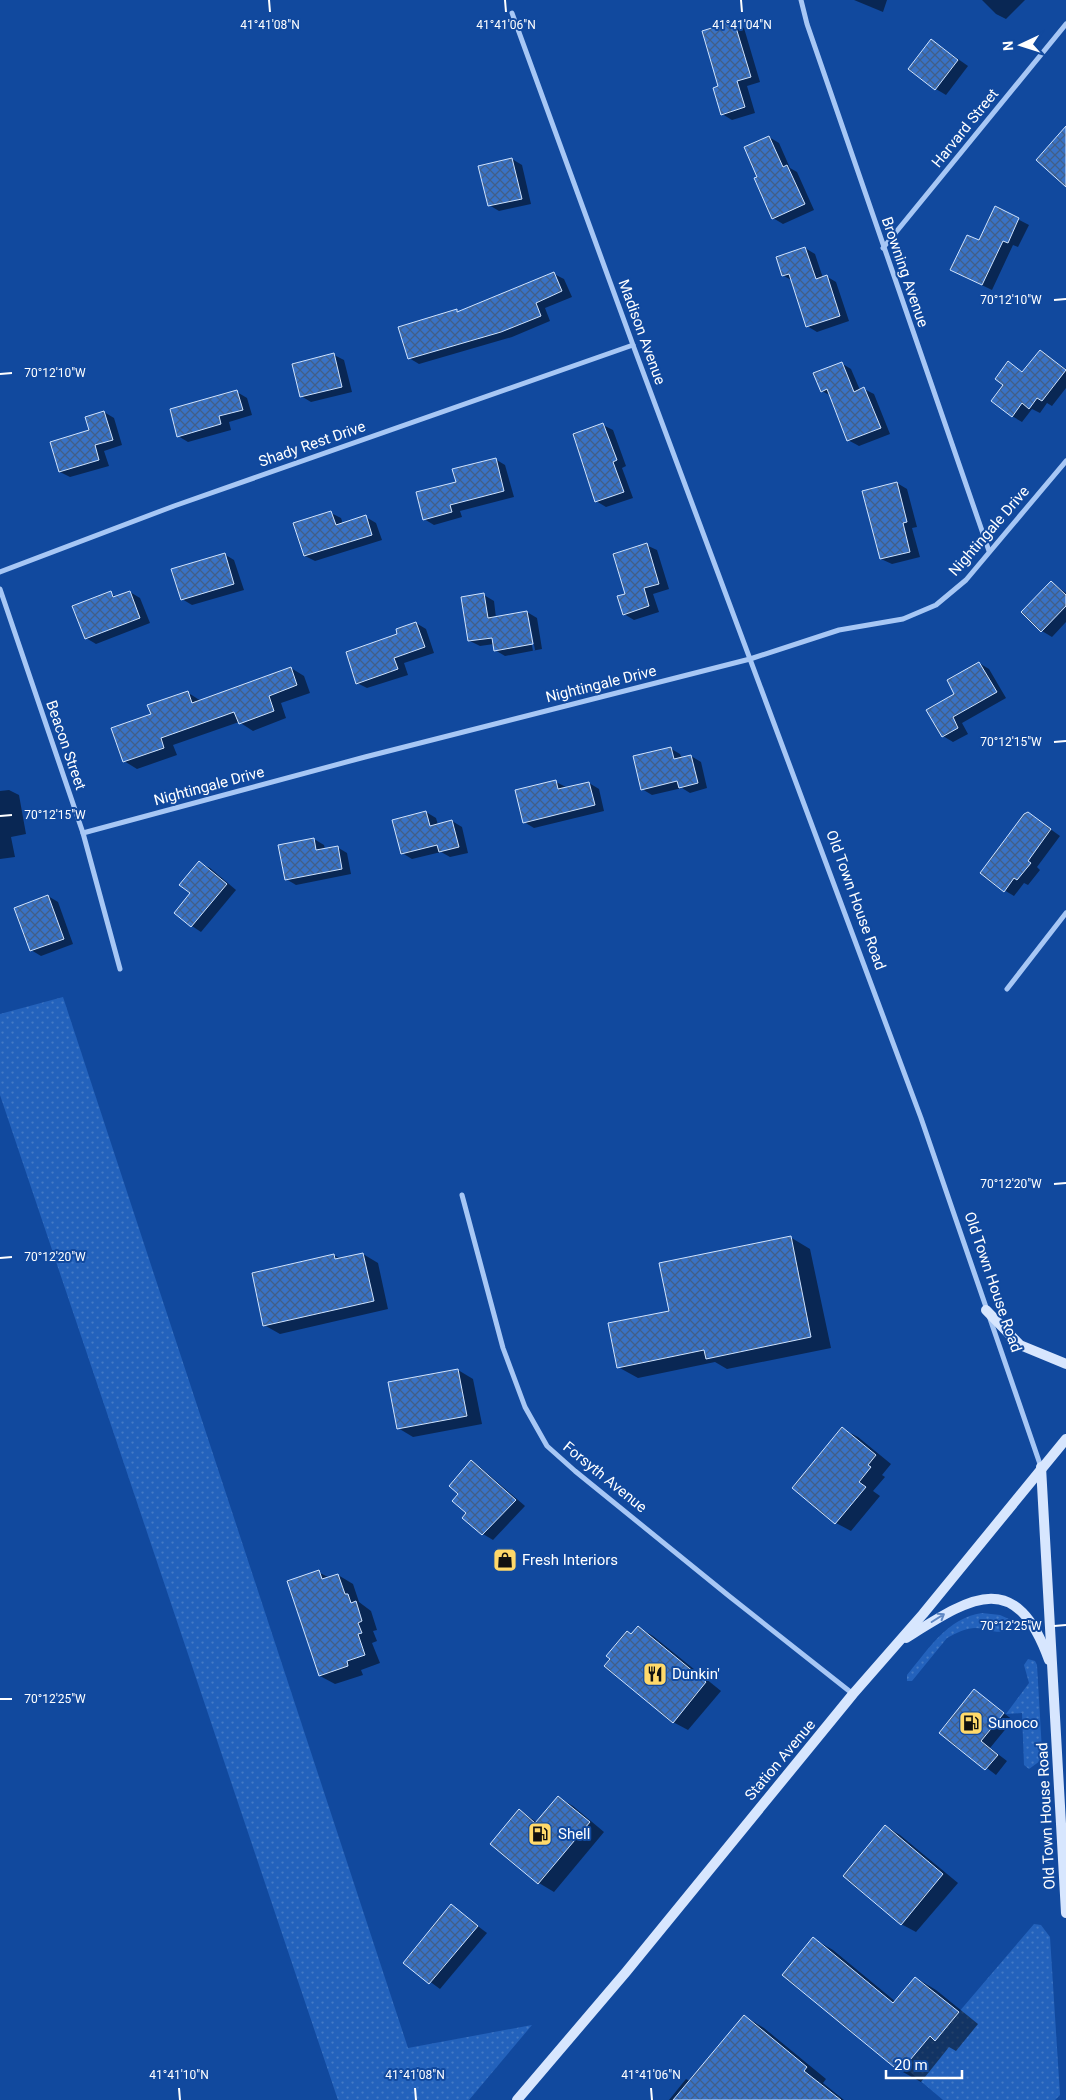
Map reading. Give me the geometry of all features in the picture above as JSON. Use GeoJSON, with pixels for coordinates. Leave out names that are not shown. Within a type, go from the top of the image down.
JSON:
{"type":"FeatureCollection","features":[{"type":"Feature","properties":{"kind":"main road"},"geometry":{"type":"LineString","coordinates":[[986,1310],[1020,1345],[1066,1364]]}},
{"type":"Feature","properties":{"kind":"main road","name":"Station Avenue"},"geometry":{"type":"LineString","coordinates":[[517,2100],[626,1972],[853,1694],[923,1614],[1066,1439]]}},
{"type":"Feature","properties":{"kind":"main road","name":"Old Town House Road"},"geometry":{"type":"LineString","coordinates":[[1042,1467],[1066,1913]]}},
{"type":"Feature","properties":{"kind":"main road"},"geometry":{"type":"LineString","coordinates":[[896,1644],[950,1610],[966,1603],[994,1599],[1007,1602],[1020,1610],[1029,1620],[1041,1639],[1053,1672]]}},
{"type":"Feature","properties":{"kind":"street","name":"Browning Avenue"},"geometry":{"type":"LineString","coordinates":[[800,0],[883,248],[989,551]]}},
{"type":"Feature","properties":{"kind":"street","name":"Madison Avenue"},"geometry":{"type":"LineString","coordinates":[[512,13],[750,659]]}},
{"type":"Feature","properties":{"kind":"street","name":"Harvard Street"},"geometry":{"type":"LineString","coordinates":[[883,248],[1066,24]]}},
{"type":"Feature","properties":{"kind":"street","name":"Shady Rest Drive"},"geometry":{"type":"LineString","coordinates":[[0,572],[174,506],[633,345]]}},
{"type":"Feature","properties":{"kind":"street","name":"Nightingale Drive"},"geometry":{"type":"LineString","coordinates":[[83,833],[365,757],[750,659],[840,630],[903,619],[936,604],[966,580],[1066,461]]}},
{"type":"Feature","properties":{"kind":"street","name":"Beacon Street"},"geometry":{"type":"LineString","coordinates":[[0,589],[83,833],[120,969]]}},
{"type":"Feature","properties":{"kind":"street","name":"Old Town House Road"},"geometry":{"type":"LineString","coordinates":[[750,659],[921,1118],[1042,1467]]}},
{"type":"Feature","properties":{"kind":"street"},"geometry":{"type":"LineString","coordinates":[[1007,989],[1066,913]]}},
{"type":"Feature","properties":{"kind":"street","name":"Forsyth Avenue"},"geometry":{"type":"LineString","coordinates":[[462,1196],[503,1348],[525,1407],[547,1446],[729,1596],[853,1694]]}},
{"type":"Feature","properties":{"kind":"shaded area"},"geometry":{"type":"Polygon","coordinates":[[[63,997],[408,2048],[532,2025],[469,2100],[338,2100],[0,1095],[0,1014],[63,997]]]}},
{"type":"Feature","properties":{"kind":"shaded area"},"geometry":{"type":"Polygon","coordinates":[[[982,1613],[1000,1615],[1011,1620],[1012,1625],[1008,1629],[999,1632],[974,1628],[963,1630],[950,1636],[912,1681],[907,1681],[907,1675],[939,1636],[958,1621],[982,1613]]]}},
{"type":"Feature","properties":{"kind":"shaded area"},"geometry":{"type":"Polygon","coordinates":[[[1028,1659],[1035,1661],[1037,1665],[1042,1751],[1040,1761],[1029,1769],[1024,1765],[1022,1713],[1006,1714],[1029,1683],[1024,1665],[1028,1659]]]}},
{"type":"Feature","properties":{"kind":"shaded area"},"geometry":{"type":"Polygon","coordinates":[[[1034,1924],[1041,1925],[1050,1937],[1060,2095],[1055,2100],[943,2100],[904,2067],[930,2036],[935,2040],[1034,1924]]]}},
{"type":"Feature","properties":{"kind":"building"},"geometry":{"type":"Polygon","coordinates":[[[734,21],[751,77],[737,81],[745,107],[721,115],[713,88],[718,86],[702,31],[734,21]]]}},
{"type":"Feature","properties":{"kind":"building"},"geometry":{"type":"Polygon","coordinates":[[[931,39],[958,60],[935,90],[908,69],[931,39]]]}},
{"type":"Feature","properties":{"kind":"building"},"geometry":{"type":"Polygon","coordinates":[[[1066,126],[1066,187],[1036,160],[1066,126]]]}},
{"type":"Feature","properties":{"kind":"building"},"geometry":{"type":"Polygon","coordinates":[[[769,136],[783,167],[787,165],[805,204],[772,219],[754,178],[757,177],[744,147],[769,136]]]}},
{"type":"Feature","properties":{"kind":"building"},"geometry":{"type":"Polygon","coordinates":[[[512,158],[522,199],[488,206],[478,166],[512,158]]]}},
{"type":"Feature","properties":{"kind":"building"},"geometry":{"type":"Polygon","coordinates":[[[995,206],[1019,218],[1008,243],[1003,241],[982,285],[950,270],[967,235],[979,240],[995,206]]]}},
{"type":"Feature","properties":{"kind":"building"},"geometry":{"type":"Polygon","coordinates":[[[805,247],[816,279],[827,275],[840,316],[806,327],[789,274],[782,276],[776,257],[805,247]]]}},
{"type":"Feature","properties":{"kind":"building"},"geometry":{"type":"Polygon","coordinates":[[[554,272],[562,291],[536,303],[541,316],[501,332],[408,359],[398,327],[457,309],[457,312],[554,272]]]}},
{"type":"Feature","properties":{"kind":"building"},"geometry":{"type":"Polygon","coordinates":[[[1040,350],[1066,370],[1042,401],[1037,398],[1029,409],[1022,403],[1012,417],[991,401],[1003,385],[995,379],[1008,361],[1022,372],[1040,350]]]}},
{"type":"Feature","properties":{"kind":"building"},"geometry":{"type":"Polygon","coordinates":[[[334,353],[342,387],[300,397],[292,364],[334,353]]]}},
{"type":"Feature","properties":{"kind":"building"},"geometry":{"type":"Polygon","coordinates":[[[842,362],[854,392],[864,387],[881,428],[847,441],[827,389],[821,392],[813,373],[842,362]]]}},
{"type":"Feature","properties":{"kind":"building"},"geometry":{"type":"Polygon","coordinates":[[[237,390],[243,410],[219,416],[221,424],[177,437],[170,409],[237,390]]]}},
{"type":"Feature","properties":{"kind":"building"},"geometry":{"type":"Polygon","coordinates":[[[104,411],[113,440],[95,445],[99,460],[59,472],[50,442],[89,430],[85,417],[104,411]]]}},
{"type":"Feature","properties":{"kind":"building"},"geometry":{"type":"Polygon","coordinates":[[[603,423],[617,460],[613,462],[624,492],[595,502],[573,434],[603,423]]]}},
{"type":"Feature","properties":{"kind":"building"},"geometry":{"type":"Polygon","coordinates":[[[496,458],[504,491],[450,505],[452,512],[423,520],[416,492],[456,482],[452,469],[496,458]]]}},
{"type":"Feature","properties":{"kind":"building"},"geometry":{"type":"Polygon","coordinates":[[[897,482],[907,522],[903,523],[910,552],[880,559],[862,491],[897,482]]]}},
{"type":"Feature","properties":{"kind":"building"},"geometry":{"type":"Polygon","coordinates":[[[331,511],[336,525],[366,515],[372,535],[304,556],[293,523],[331,511]]]}},
{"type":"Feature","properties":{"kind":"building"},"geometry":{"type":"Polygon","coordinates":[[[647,543],[659,584],[644,588],[649,606],[623,615],[617,596],[625,594],[613,554],[647,543]]]}},
{"type":"Feature","properties":{"kind":"building"},"geometry":{"type":"Polygon","coordinates":[[[225,553],[234,584],[181,600],[171,569],[225,553]]]}},
{"type":"Feature","properties":{"kind":"building"},"geometry":{"type":"Polygon","coordinates":[[[1051,581],[1066,595],[1066,606],[1041,632],[1021,612],[1051,581]]]}},
{"type":"Feature","properties":{"kind":"building"},"geometry":{"type":"Polygon","coordinates":[[[111,591],[113,597],[130,591],[140,618],[85,639],[72,606],[111,591]]]}},
{"type":"Feature","properties":{"kind":"building"},"geometry":{"type":"Polygon","coordinates":[[[484,593],[488,618],[527,611],[533,644],[494,651],[492,638],[468,641],[461,597],[484,593]]]}},
{"type":"Feature","properties":{"kind":"building"},"geometry":{"type":"Polygon","coordinates":[[[416,622],[425,647],[394,658],[398,669],[356,684],[346,652],[397,634],[396,629],[416,622]]]}},
{"type":"Feature","properties":{"kind":"building"},"geometry":{"type":"Polygon","coordinates":[[[979,662],[997,692],[953,717],[958,728],[942,737],[926,710],[954,694],[947,680],[979,662]]]}},
{"type":"Feature","properties":{"kind":"building"},"geometry":{"type":"Polygon","coordinates":[[[291,667],[297,685],[269,696],[274,711],[239,724],[234,712],[161,738],[164,748],[123,762],[111,728],[151,714],[147,705],[188,691],[192,703],[291,667]]]}},
{"type":"Feature","properties":{"kind":"building"},"geometry":{"type":"Polygon","coordinates":[[[671,747],[674,759],[691,755],[698,783],[679,788],[677,781],[641,790],[633,756],[671,747]]]}},
{"type":"Feature","properties":{"kind":"building"},"geometry":{"type":"Polygon","coordinates":[[[556,780],[558,789],[589,782],[595,805],[523,823],[515,790],[556,780]]]}},
{"type":"Feature","properties":{"kind":"building"},"geometry":{"type":"Polygon","coordinates":[[[426,811],[430,826],[452,820],[459,847],[439,852],[437,845],[401,854],[392,820],[426,811]]]}},
{"type":"Feature","properties":{"kind":"building"},"geometry":{"type":"Polygon","coordinates":[[[1028,812],[1051,829],[1028,861],[1031,863],[1017,880],[1014,878],[1004,892],[980,873],[1024,814],[1028,812]]]}},
{"type":"Feature","properties":{"kind":"building"},"geometry":{"type":"Polygon","coordinates":[[[314,838],[316,850],[338,846],[342,869],[285,880],[278,845],[314,838]]]}},
{"type":"Feature","properties":{"kind":"building"},"geometry":{"type":"Polygon","coordinates":[[[199,861],[227,884],[191,927],[174,913],[190,893],[179,885],[199,861]]]}},
{"type":"Feature","properties":{"kind":"building"},"geometry":{"type":"Polygon","coordinates":[[[48,895],[64,939],[30,951],[14,908],[48,895]]]}},
{"type":"Feature","properties":{"kind":"building"},"geometry":{"type":"Polygon","coordinates":[[[791,1236],[811,1337],[706,1359],[704,1350],[617,1368],[608,1323],[669,1311],[659,1263],[791,1236]]]}},
{"type":"Feature","properties":{"kind":"building"},"geometry":{"type":"Polygon","coordinates":[[[363,1253],[374,1301],[263,1326],[252,1273],[334,1254],[335,1259],[363,1253]]]}},
{"type":"Feature","properties":{"kind":"building"},"geometry":{"type":"Polygon","coordinates":[[[458,1369],[467,1416],[397,1429],[388,1382],[458,1369]]]}},
{"type":"Feature","properties":{"kind":"building"},"geometry":{"type":"Polygon","coordinates":[[[842,1427],[876,1455],[868,1465],[871,1467],[859,1482],[866,1487],[835,1524],[792,1488],[842,1427]]]}},
{"type":"Feature","properties":{"kind":"building"},"geometry":{"type":"Polygon","coordinates":[[[471,1460],[516,1500],[482,1535],[462,1518],[466,1513],[452,1501],[458,1494],[449,1486],[471,1460]]]}},
{"type":"Feature","properties":{"kind":"building"},"geometry":{"type":"Polygon","coordinates":[[[319,1570],[322,1579],[338,1574],[345,1594],[348,1594],[351,1603],[356,1601],[362,1621],[358,1623],[362,1633],[358,1634],[365,1655],[347,1661],[348,1666],[319,1676],[287,1581],[319,1570]]]}},
{"type":"Feature","properties":{"kind":"building","name":"Dunkin'"},"geometry":{"type":"Polygon","coordinates":[[[638,1626],[706,1682],[673,1723],[604,1666],[610,1659],[606,1656],[627,1631],[631,1634],[638,1626]]]}},
{"type":"Feature","properties":{"kind":"building","name":"Sunoco"},"geometry":{"type":"Polygon","coordinates":[[[974,1689],[1004,1713],[981,1741],[998,1755],[985,1770],[939,1733],[974,1689]]]}},
{"type":"Feature","properties":{"kind":"building","name":"Shell"},"geometry":{"type":"Polygon","coordinates":[[[558,1796],[590,1822],[538,1884],[490,1844],[519,1809],[535,1823],[558,1796]]]}},
{"type":"Feature","properties":{"kind":"building"},"geometry":{"type":"Polygon","coordinates":[[[885,1825],[943,1874],[901,1925],[843,1876],[885,1825]]]}},
{"type":"Feature","properties":{"kind":"building"},"geometry":{"type":"Polygon","coordinates":[[[451,1904],[478,1926],[429,1984],[403,1963],[451,1904]]]}},
{"type":"Feature","properties":{"kind":"building"},"geometry":{"type":"Polygon","coordinates":[[[813,1937],[893,2003],[915,1977],[959,2012],[935,2041],[930,2036],[900,2072],[782,1975],[813,1937]]]}},
{"type":"Feature","properties":{"kind":"building"},"geometry":{"type":"Polygon","coordinates":[[[744,2015],[807,2067],[804,2071],[841,2100],[673,2100],[744,2015]]]}},
{"type":"Feature","properties":{"kind":"place","name":"Fresh Interiors"},"geometry":{"type":"Point","coordinates":[505,1560]}},
{"type":"Feature","properties":{"kind":"place","name":"Dunkin'"},"geometry":{"type":"Point","coordinates":[655,1674]}},
{"type":"Feature","properties":{"kind":"place","name":"Sunoco"},"geometry":{"type":"Point","coordinates":[971,1723]}},
{"type":"Feature","properties":{"kind":"place","name":"Shell"},"geometry":{"type":"Point","coordinates":[540,1834]}}]}
